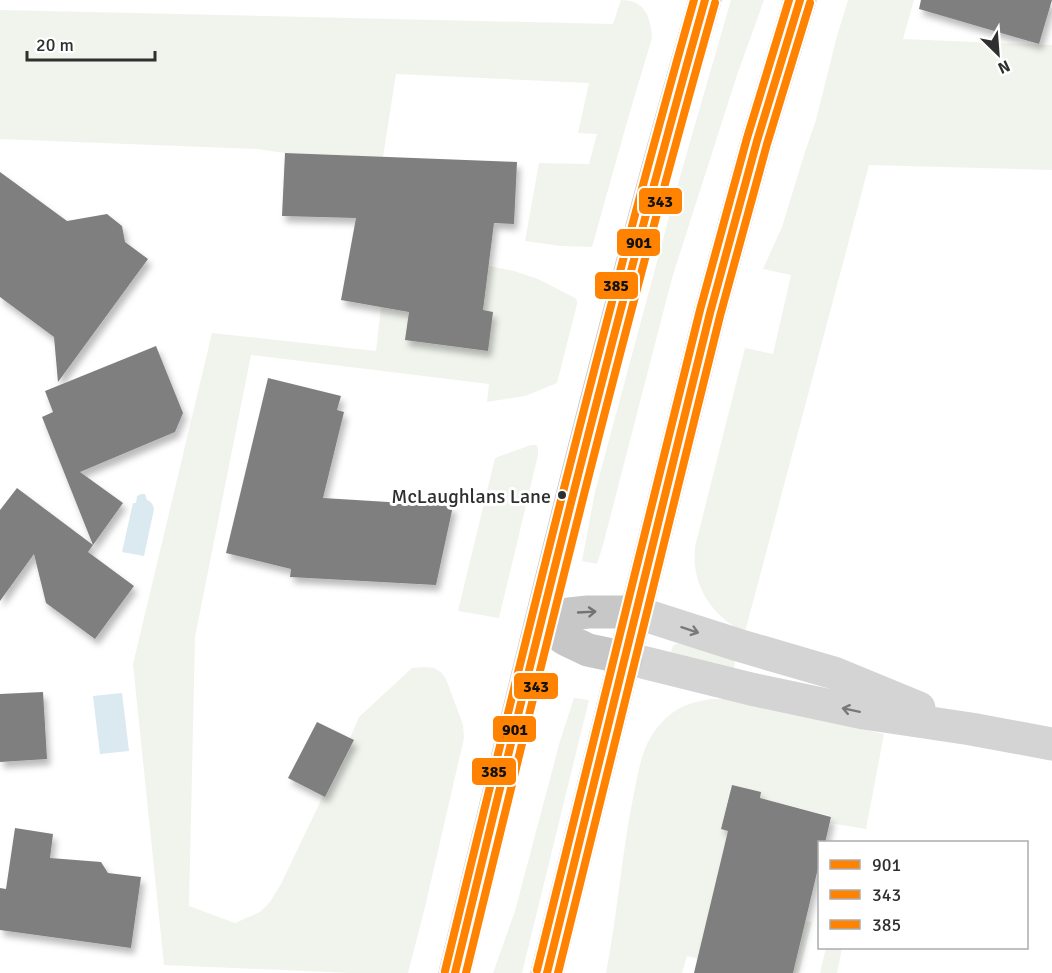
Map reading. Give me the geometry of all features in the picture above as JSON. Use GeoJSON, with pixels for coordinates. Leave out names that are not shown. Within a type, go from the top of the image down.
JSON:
{"type":"FeatureCollection","features":[{"type":"Feature","properties":{"kind":"main road"},"geometry":{"type":"LineString","coordinates":[[455,973],[574,483],[705,0]]}},
{"type":"Feature","properties":{"kind":"main road"},"geometry":{"type":"LineString","coordinates":[[547,973],[710,313],[757,141],[800,0]]}},
{"type":"Feature","properties":{"kind":"main road"},"geometry":{"type":"LineString","coordinates":[[541,623],[569,614],[635,612]]}},
{"type":"Feature","properties":{"kind":"main road"},"geometry":{"type":"LineString","coordinates":[[541,623],[565,639],[588,650],[626,658]]}},
{"type":"Feature","properties":{"kind":"street"},"geometry":{"type":"LineString","coordinates":[[635,612],[834,673],[971,729]]}},
{"type":"Feature","properties":{"kind":"street"},"geometry":{"type":"LineString","coordinates":[[626,658],[751,689],[864,713],[1052,744]]}},
{"type":"Feature","properties":{"kind":"shaded area"},"geometry":{"type":"Polygon","coordinates":[[[621,0],[641,6],[648,17],[652,38],[592,247],[525,241],[539,163],[589,164],[597,134],[578,133],[589,83],[396,74],[383,157],[285,153],[257,149],[0,139],[0,10],[613,24],[621,0]]]}},
{"type":"Feature","properties":{"kind":"shaded area"},"geometry":{"type":"Polygon","coordinates":[[[731,0],[764,0],[737,75],[672,278],[597,564],[582,561],[595,492],[679,180],[731,0]]]}},
{"type":"Feature","properties":{"kind":"shaded area"},"geometry":{"type":"Polygon","coordinates":[[[848,0],[914,0],[903,39],[1052,45],[1052,170],[869,165],[745,632],[719,614],[705,597],[697,577],[695,547],[745,348],[773,354],[791,275],[763,269],[782,227],[816,120],[848,0]]]}},
{"type":"Feature","properties":{"kind":"shaded area"},"geometry":{"type":"Polygon","coordinates":[[[390,261],[489,266],[514,271],[538,279],[575,298],[577,304],[557,383],[525,396],[487,402],[489,384],[251,355],[195,637],[189,906],[235,923],[260,912],[270,902],[281,884],[323,796],[325,797],[354,741],[350,738],[359,717],[412,668],[434,668],[446,679],[463,725],[464,738],[408,973],[351,973],[164,965],[133,664],[212,333],[376,351],[381,307],[390,261]]]}},
{"type":"Feature","properties":{"kind":"shaded area"},"geometry":{"type":"Polygon","coordinates":[[[536,445],[538,455],[499,618],[458,611],[495,458],[536,445]]]}},
{"type":"Feature","properties":{"kind":"shaded area"},"geometry":{"type":"Polygon","coordinates":[[[145,494],[154,509],[144,556],[122,552],[133,503],[136,503],[137,496],[145,494]]]}},
{"type":"Feature","properties":{"kind":"shaded area"},"geometry":{"type":"Polygon","coordinates":[[[679,643],[734,659],[734,668],[675,657],[671,650],[679,643]]]}},
{"type":"Feature","properties":{"kind":"shaded area"},"geometry":{"type":"Polygon","coordinates":[[[122,693],[129,751],[100,754],[93,696],[122,693]]]}},
{"type":"Feature","properties":{"kind":"shaded area"},"geometry":{"type":"Polygon","coordinates":[[[574,698],[589,700],[522,973],[493,973],[515,911],[560,741],[574,698]]]}},
{"type":"Feature","properties":{"kind":"shaded area"},"geometry":{"type":"Polygon","coordinates":[[[711,699],[756,703],[884,734],[866,829],[830,823],[831,816],[760,798],[761,792],[731,786],[721,829],[728,831],[805,921],[812,922],[799,973],[754,973],[687,956],[682,973],[606,973],[623,857],[644,752],[654,732],[672,713],[686,705],[711,699]]]}},
{"type":"Feature","properties":{"kind":"shaded area"},"geometry":{"type":"Polygon","coordinates":[[[826,949],[842,949],[837,973],[820,973],[826,949]]]}},
{"type":"Feature","properties":{"kind":"building"},"geometry":{"type":"Polygon","coordinates":[[[921,0],[1052,0],[1039,44],[919,9],[921,0]]]}},
{"type":"Feature","properties":{"kind":"building"},"geometry":{"type":"Polygon","coordinates":[[[285,153],[517,162],[514,224],[494,223],[483,310],[493,312],[488,351],[405,340],[409,312],[341,300],[356,218],[282,216],[285,153]]]}},
{"type":"Feature","properties":{"kind":"building"},"geometry":{"type":"Polygon","coordinates":[[[0,172],[67,221],[107,214],[122,226],[125,242],[148,259],[58,382],[54,337],[0,297],[0,172]]]}},
{"type":"Feature","properties":{"kind":"building"},"geometry":{"type":"Polygon","coordinates":[[[156,346],[183,413],[175,432],[80,472],[123,503],[93,545],[42,417],[53,412],[45,391],[156,346]]]}},
{"type":"Feature","properties":{"kind":"building"},"geometry":{"type":"Polygon","coordinates":[[[268,378],[341,396],[337,410],[344,412],[323,498],[453,506],[436,585],[290,577],[291,569],[226,553],[268,378]]]}},
{"type":"Feature","properties":{"kind":"building"},"geometry":{"type":"Polygon","coordinates":[[[17,488],[93,545],[88,552],[134,586],[95,639],[46,603],[34,554],[0,601],[0,510],[17,488]]]}},
{"type":"Feature","properties":{"kind":"building"},"geometry":{"type":"Polygon","coordinates":[[[43,692],[47,759],[0,762],[0,694],[43,692]]]}},
{"type":"Feature","properties":{"kind":"building"},"geometry":{"type":"Polygon","coordinates":[[[317,722],[354,740],[325,797],[288,778],[317,722]]]}},
{"type":"Feature","properties":{"kind":"building"},"geometry":{"type":"Polygon","coordinates":[[[732,785],[761,792],[760,798],[831,817],[825,841],[818,841],[818,868],[793,973],[694,973],[728,831],[721,829],[732,785]]]}},
{"type":"Feature","properties":{"kind":"building"},"geometry":{"type":"Polygon","coordinates":[[[15,828],[53,834],[50,858],[101,862],[108,873],[141,877],[131,948],[0,930],[0,888],[6,889],[15,828]]]}},
{"type":"Feature","properties":{"kind":"transit line","name":"385"},"geometry":{"type":"LineString","coordinates":[[445,971],[596,363],[694,0]]}},
{"type":"Feature","properties":{"kind":"transit line","name":"901"},"geometry":{"type":"LineString","coordinates":[[455,973],[607,363],[705,0]]}},
{"type":"Feature","properties":{"kind":"transit line","name":"385"},"geometry":{"type":"LineString","coordinates":[[537,970],[700,310],[747,138],[789,0]]}},
{"type":"Feature","properties":{"kind":"transit line","name":"901"},"geometry":{"type":"LineString","coordinates":[[547,973],[710,313],[757,141],[800,0]]}},
{"type":"Feature","properties":{"kind":"transit line","name":"343"},"geometry":{"type":"LineString","coordinates":[[466,973],[617,365],[715,3]]}},
{"type":"Feature","properties":{"kind":"transit line","name":"343"},"geometry":{"type":"LineString","coordinates":[[558,973],[720,316],[767,144],[810,3]]}},
{"type":"Feature","properties":{"kind":"place","name":"McLaughlans Lane"},"geometry":{"type":"Point","coordinates":[562,495]}}]}
